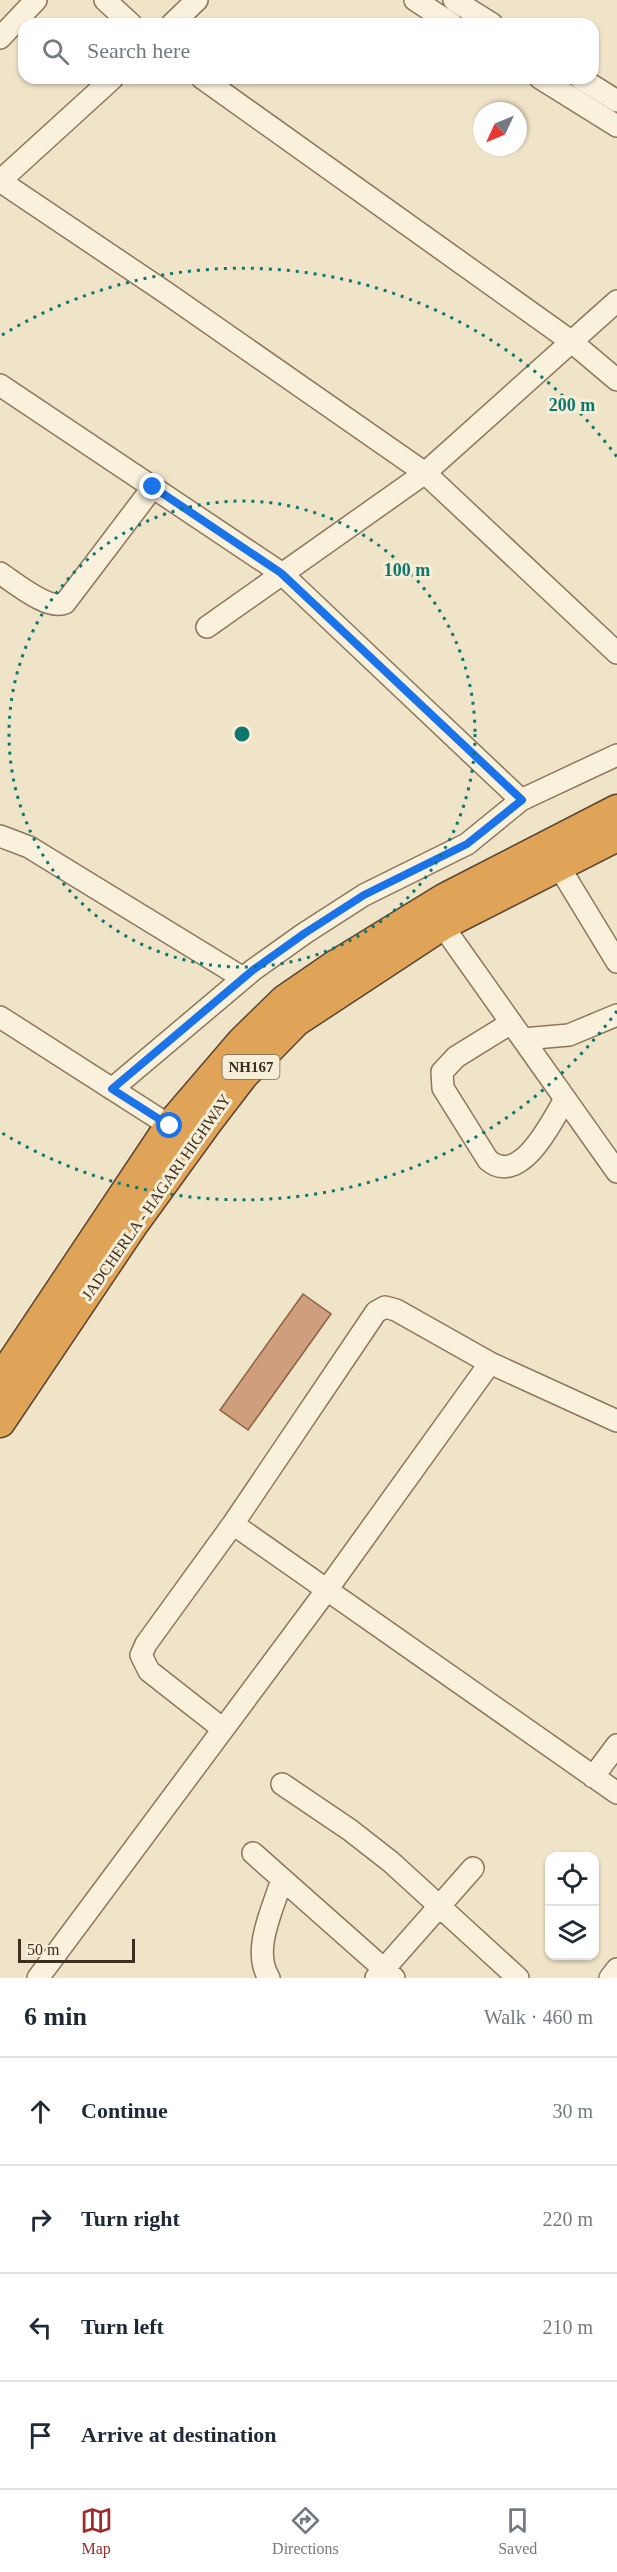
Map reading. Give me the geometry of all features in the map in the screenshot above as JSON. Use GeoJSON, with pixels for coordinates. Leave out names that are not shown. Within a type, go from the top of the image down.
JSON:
{"type":"FeatureCollection","features":[{"type":"Feature","properties":{"kind":"highway","name":"NH167"},"geometry":{"type":"LineString","coordinates":[[0,1381],[170,1126],[242,1042],[285,1000],[333,967],[444,899],[617,810]]}},
{"type":"Feature","properties":{"kind":"highway","name":"JADCHERLA - HAGARI HIGHWAY"},"geometry":{"type":"LineString","coordinates":[[0,1422],[133,1224],[243,1075],[296,1021],[442,925],[617,836]]}},
{"type":"Feature","properties":{"kind":"street"},"geometry":{"type":"LineString","coordinates":[[19,18],[36,0]]}},
{"type":"Feature","properties":{"kind":"street"},"geometry":{"type":"LineString","coordinates":[[105,0],[125,18]]}},
{"type":"Feature","properties":{"kind":"street"},"geometry":{"type":"LineString","coordinates":[[178,18],[197,0]]}},
{"type":"Feature","properties":{"kind":"street"},"geometry":{"type":"LineString","coordinates":[[415,0],[443,18]]}},
{"type":"Feature","properties":{"kind":"street"},"geometry":{"type":"LineString","coordinates":[[454,0],[482,18]]}},
{"type":"Feature","properties":{"kind":"street"},"geometry":{"type":"LineString","coordinates":[[0,38],[18,19]]}},
{"type":"Feature","properties":{"kind":"street"},"geometry":{"type":"LineString","coordinates":[[106,84],[0,181],[165,292],[425,473],[617,653]]}},
{"type":"Feature","properties":{"kind":"street"},"geometry":{"type":"LineString","coordinates":[[210,84],[572,342],[617,380]]}},
{"type":"Feature","properties":{"kind":"street"},"geometry":{"type":"LineString","coordinates":[[550,84],[617,126]]}},
{"type":"Feature","properties":{"kind":"street"},"geometry":{"type":"LineString","coordinates":[[590,84],[617,101]]}},
{"type":"Feature","properties":{"kind":"street"},"geometry":{"type":"LineString","coordinates":[[207,627],[425,473],[617,300]]}},
{"type":"Feature","properties":{"kind":"street"},"geometry":{"type":"LineString","coordinates":[[0,384],[281,573],[522,800]]}},
{"type":"Feature","properties":{"kind":"street"},"geometry":{"type":"LineString","coordinates":[[0,573],[47,603],[60,605],[65,603],[153,487]]}},
{"type":"Feature","properties":{"kind":"street"},"geometry":{"type":"LineString","coordinates":[[112,1089],[243,978],[305,933],[364,895],[467,844],[522,800],[617,755]]}},
{"type":"Feature","properties":{"kind":"street"},"geometry":{"type":"LineString","coordinates":[[0,836],[29,847],[243,978]]}},
{"type":"Feature","properties":{"kind":"street"},"geometry":{"type":"LineString","coordinates":[[558,865],[617,962]]}},
{"type":"Feature","properties":{"kind":"street"},"geometry":{"type":"LineString","coordinates":[[442,925],[617,1172]]}},
{"type":"Feature","properties":{"kind":"street"},"geometry":{"type":"LineString","coordinates":[[565,1099],[547,1131],[528,1155],[507,1167],[499,1167],[488,1161],[443,1088],[442,1072],[456,1057],[517,1031],[569,1035],[617,1015]]}},
{"type":"Feature","properties":{"kind":"street"},"geometry":{"type":"LineString","coordinates":[[0,1017],[170,1126]]}},
{"type":"Feature","properties":{"kind":"street"},"geometry":{"type":"LineString","coordinates":[[223,1729],[149,1671],[141,1655],[146,1644],[233,1524],[372,1318],[381,1309],[386,1307],[396,1310],[490,1363],[617,1421]]}},
{"type":"Feature","properties":{"kind":"street"},"geometry":{"type":"LineString","coordinates":[[38,1978],[326,1591],[490,1363]]}},
{"type":"Feature","properties":{"kind":"street"},"geometry":{"type":"LineString","coordinates":[[233,1524],[617,1793]]}},
{"type":"Feature","properties":{"kind":"street"},"geometry":{"type":"LineString","coordinates":[[593,1777],[617,1745]]}},
{"type":"Feature","properties":{"kind":"street"},"geometry":{"type":"LineString","coordinates":[[282,1784],[350,1830],[441,1905],[518,1978]]}},
{"type":"Feature","properties":{"kind":"street"},"geometry":{"type":"LineString","coordinates":[[254,1853],[384,1975],[473,1868]]}},
{"type":"Feature","properties":{"kind":"street"},"geometry":{"type":"LineString","coordinates":[[269,1978],[265,1972],[263,1940],[282,1879]]}},
{"type":"Feature","properties":{"kind":"street"},"geometry":{"type":"LineString","coordinates":[[610,1978],[617,1969]]}},
{"type":"Feature","properties":{"kind":"building"},"geometry":{"type":"Polygon","coordinates":[[[303,1294],[331,1314],[248,1430],[220,1410],[303,1294]]]}},
{"type":"Feature","properties":{"kind":"route"},"geometry":{"type":"LineString","coordinates":[[153,487],[281,573],[522,800],[467,844],[364,895],[305,933],[253,970],[112,1089],[170,1126]]}}]}
